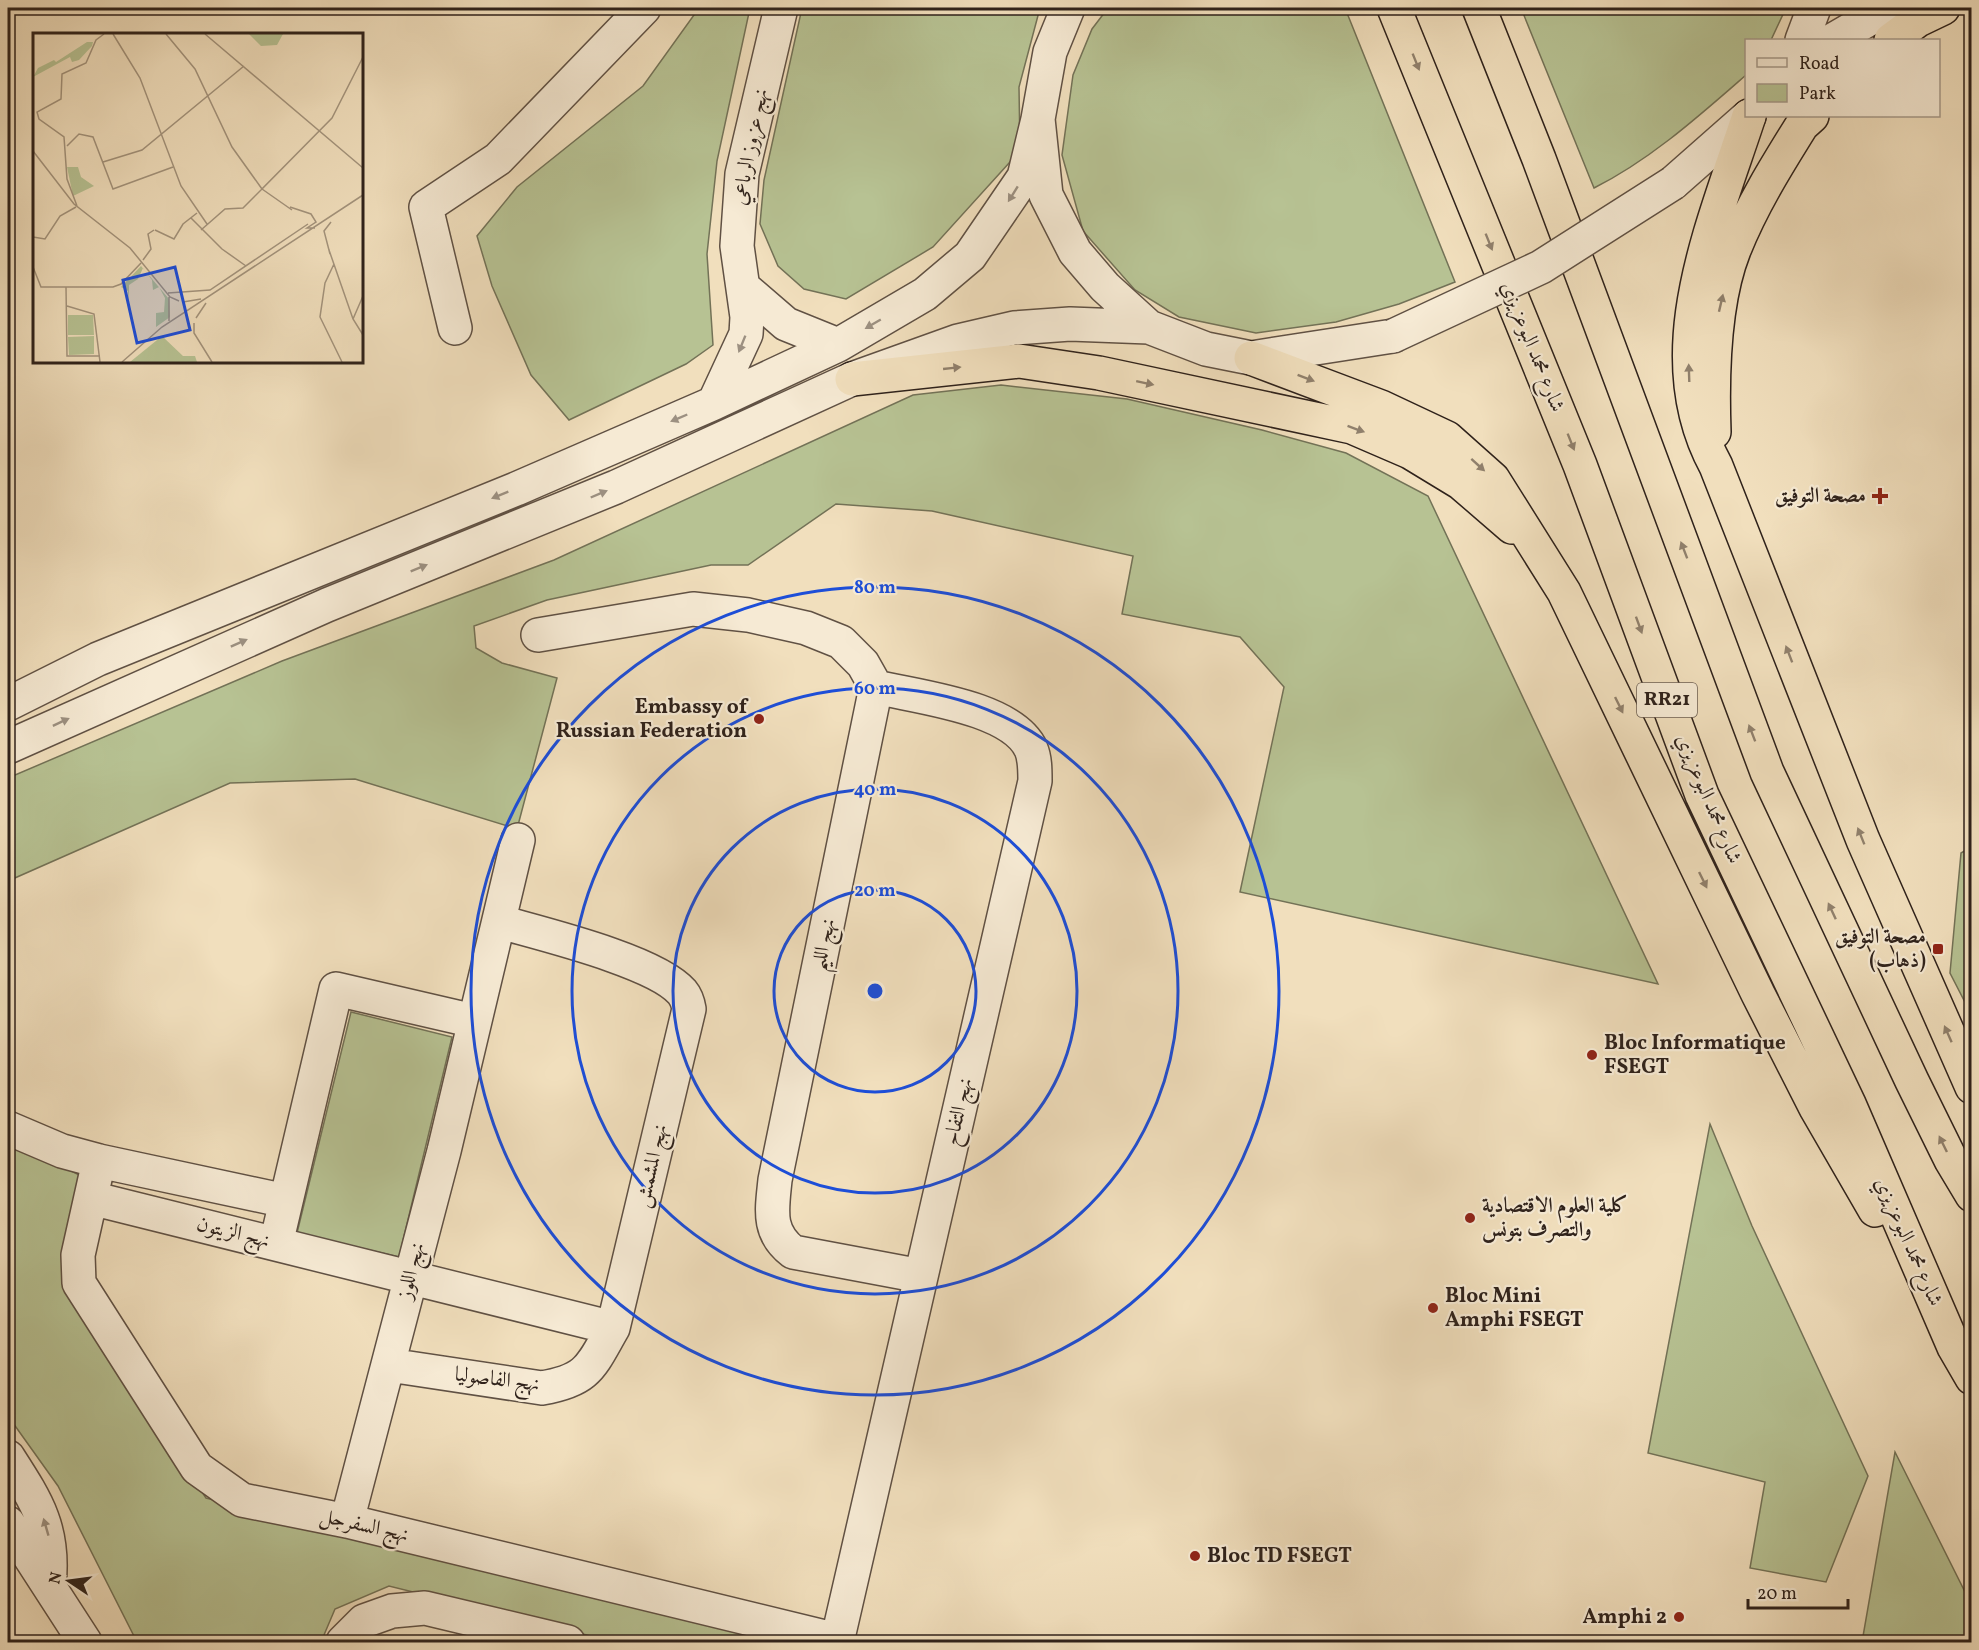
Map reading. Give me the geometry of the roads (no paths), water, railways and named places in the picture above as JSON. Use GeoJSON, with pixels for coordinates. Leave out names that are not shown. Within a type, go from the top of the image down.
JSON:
{"type":"FeatureCollection","features":[{"type":"Feature","properties":{"kind":"highway","name":"شارع محمد البوعزيزي"},"geometry":{"type":"LineString","coordinates":[[1394,8],[1580,465],[1702,795],[1849,1104],[1954,1347],[1971,1378]]}},
{"type":"Feature","properties":{"kind":"highway"},"geometry":{"type":"LineString","coordinates":[[1479,8],[1548,181],[1767,772],[1912,1081],[1971,1195]]}},
{"type":"Feature","properties":{"kind":"highway"},"geometry":{"type":"LineString","coordinates":[[1892,39],[1918,20],[1943,8]]}},
{"type":"Feature","properties":{"kind":"highway"},"geometry":{"type":"LineString","coordinates":[[1749,117],[1705,252],[1689,338],[1688,376],[1691,398],[1706,448],[1716,466],[1863,840],[1971,1087]]}},
{"type":"Feature","properties":{"kind":"highway"},"geometry":{"type":"LineString","coordinates":[[1716,466],[1713,384],[1718,318],[1733,252],[1760,193],[1802,125],[1811,117]]}},
{"type":"Feature","properties":{"kind":"highway"},"geometry":{"type":"LineString","coordinates":[[1251,358],[1381,407],[1448,438],[1493,479],[1544,556],[1564,592],[1748,973],[1816,1108],[1954,1347]]}},
{"type":"Feature","properties":{"kind":"highway"},"geometry":{"type":"LineString","coordinates":[[852,379],[1019,361],[1099,373],[1352,427],[1410,452],[1461,483],[1544,556]]}},
{"type":"Feature","properties":{"kind":"street"},"geometry":{"type":"LineString","coordinates":[[455,328],[426,207],[498,159],[644,8]]}},
{"type":"Feature","properties":{"kind":"street","name":"نهج عزوز الرباعي"},"geometry":{"type":"LineString","coordinates":[[714,403],[746,334],[743,287],[736,246],[742,174],[781,8]]}},
{"type":"Feature","properties":{"kind":"street"},"geometry":{"type":"LineString","coordinates":[[8,704],[98,659],[516,489],[714,403],[838,345],[925,294],[970,256],[1024,177],[1038,119],[1050,52],[1068,8]]}},
{"type":"Feature","properties":{"kind":"street"},"geometry":{"type":"LineString","coordinates":[[1802,39],[1814,8]]}},
{"type":"Feature","properties":{"kind":"street"},"geometry":{"type":"LineString","coordinates":[[1835,39],[1888,8]]}},
{"type":"Feature","properties":{"kind":"street"},"geometry":{"type":"LineString","coordinates":[[8,747],[327,605],[616,487],[852,379],[958,341],[1014,328],[1070,324],[1149,327],[1206,349],[1251,358],[1393,336],[1541,267],[1673,183],[1748,117]]}},
{"type":"Feature","properties":{"kind":"street"},"geometry":{"type":"LineString","coordinates":[[1038,119],[1046,195],[1076,252],[1105,287],[1149,327]]}},
{"type":"Feature","properties":{"kind":"street"},"geometry":{"type":"LineString","coordinates":[[743,287],[786,324],[838,345]]}},
{"type":"Feature","properties":{"kind":"street"},"geometry":{"type":"LineString","coordinates":[[538,635],[693,609],[748,615],[807,628],[841,642],[863,664],[876,687]]}},
{"type":"Feature","properties":{"kind":"street","name":"نهج التفاح"},"geometry":{"type":"LineString","coordinates":[[837,1641],[1035,781],[1035,765],[1031,749],[1012,727],[978,711],[876,687]]}},
{"type":"Feature","properties":{"kind":"street","name":"نهج الليم"},"geometry":{"type":"LineString","coordinates":[[876,687],[776,1180],[771,1218],[778,1238],[793,1252],[921,1276]]}},
{"type":"Feature","properties":{"kind":"street","name":"نهج اللوز"},"geometry":{"type":"LineString","coordinates":[[347,1521],[389,1365],[500,922],[518,840]]}},
{"type":"Feature","properties":{"kind":"street","name":"نهج المشمش"},"geometry":{"type":"LineString","coordinates":[[500,922],[608,954],[637,966],[656,974],[681,991],[687,1000],[688,1009],[613,1328]]}},
{"type":"Feature","properties":{"kind":"street"},"geometry":{"type":"LineString","coordinates":[[276,1244],[336,989],[474,1021]]}},
{"type":"Feature","properties":{"kind":"street","name":"نهج الزيتون"},"geometry":{"type":"LineString","coordinates":[[8,1128],[62,1152],[286,1201]]}},
{"type":"Feature","properties":{"kind":"street"},"geometry":{"type":"LineString","coordinates":[[91,1198],[99,1161]]}},
{"type":"Feature","properties":{"kind":"street","name":"نهج الزيتون"},"geometry":{"type":"LineString","coordinates":[[91,1198],[410,1279]]}},
{"type":"Feature","properties":{"kind":"street","name":"نهج السفرجل"},"geometry":{"type":"LineString","coordinates":[[91,1198],[78,1255],[79,1282],[197,1468],[242,1500],[347,1521],[758,1632],[837,1641]]}},
{"type":"Feature","properties":{"kind":"street"},"geometry":{"type":"LineString","coordinates":[[410,1279],[613,1328]]}},
{"type":"Feature","properties":{"kind":"street","name":"نهج الفاصوليا"},"geometry":{"type":"LineString","coordinates":[[389,1365],[542,1388],[566,1384],[588,1371],[613,1328]]}},
{"type":"Feature","properties":{"kind":"street"},"geometry":{"type":"LineString","coordinates":[[8,1457],[33,1496],[48,1530],[51,1548],[49,1585]]}},
{"type":"Feature","properties":{"kind":"street"},"geometry":{"type":"LineString","coordinates":[[8,1523],[85,1642]]}},
{"type":"Feature","properties":{"kind":"street"},"geometry":{"type":"LineString","coordinates":[[343,1642],[364,1621],[392,1611],[424,1608],[568,1642]]}},
{"type":"Feature","properties":{"kind":"place","name":"مصحة التوفيق"},"geometry":{"type":"Point","coordinates":[1880,496]}},
{"type":"Feature","properties":{"kind":"place","name":"Embassy of Russian Federation"},"geometry":{"type":"Point","coordinates":[759,719]}},
{"type":"Feature","properties":{"kind":"place","name":"مصحة التوفيق (ذهاب)"},"geometry":{"type":"Point","coordinates":[1938,949]}},
{"type":"Feature","properties":{"kind":"place","name":"Bloc Informatique FSEGT"},"geometry":{"type":"Point","coordinates":[1592,1055]}},
{"type":"Feature","properties":{"kind":"place","name":"كلية العلوم الاقتصادية والتصرف بتونس"},"geometry":{"type":"Point","coordinates":[1470,1218]}},
{"type":"Feature","properties":{"kind":"place","name":"Bloc Mini Amphi FSEGT"},"geometry":{"type":"Point","coordinates":[1433,1308]}},
{"type":"Feature","properties":{"kind":"place","name":"Bloc TD FSEGT"},"geometry":{"type":"Point","coordinates":[1195,1556]}},
{"type":"Feature","properties":{"kind":"place","name":"Amphi 2"},"geometry":{"type":"Point","coordinates":[1679,1617]}}]}
